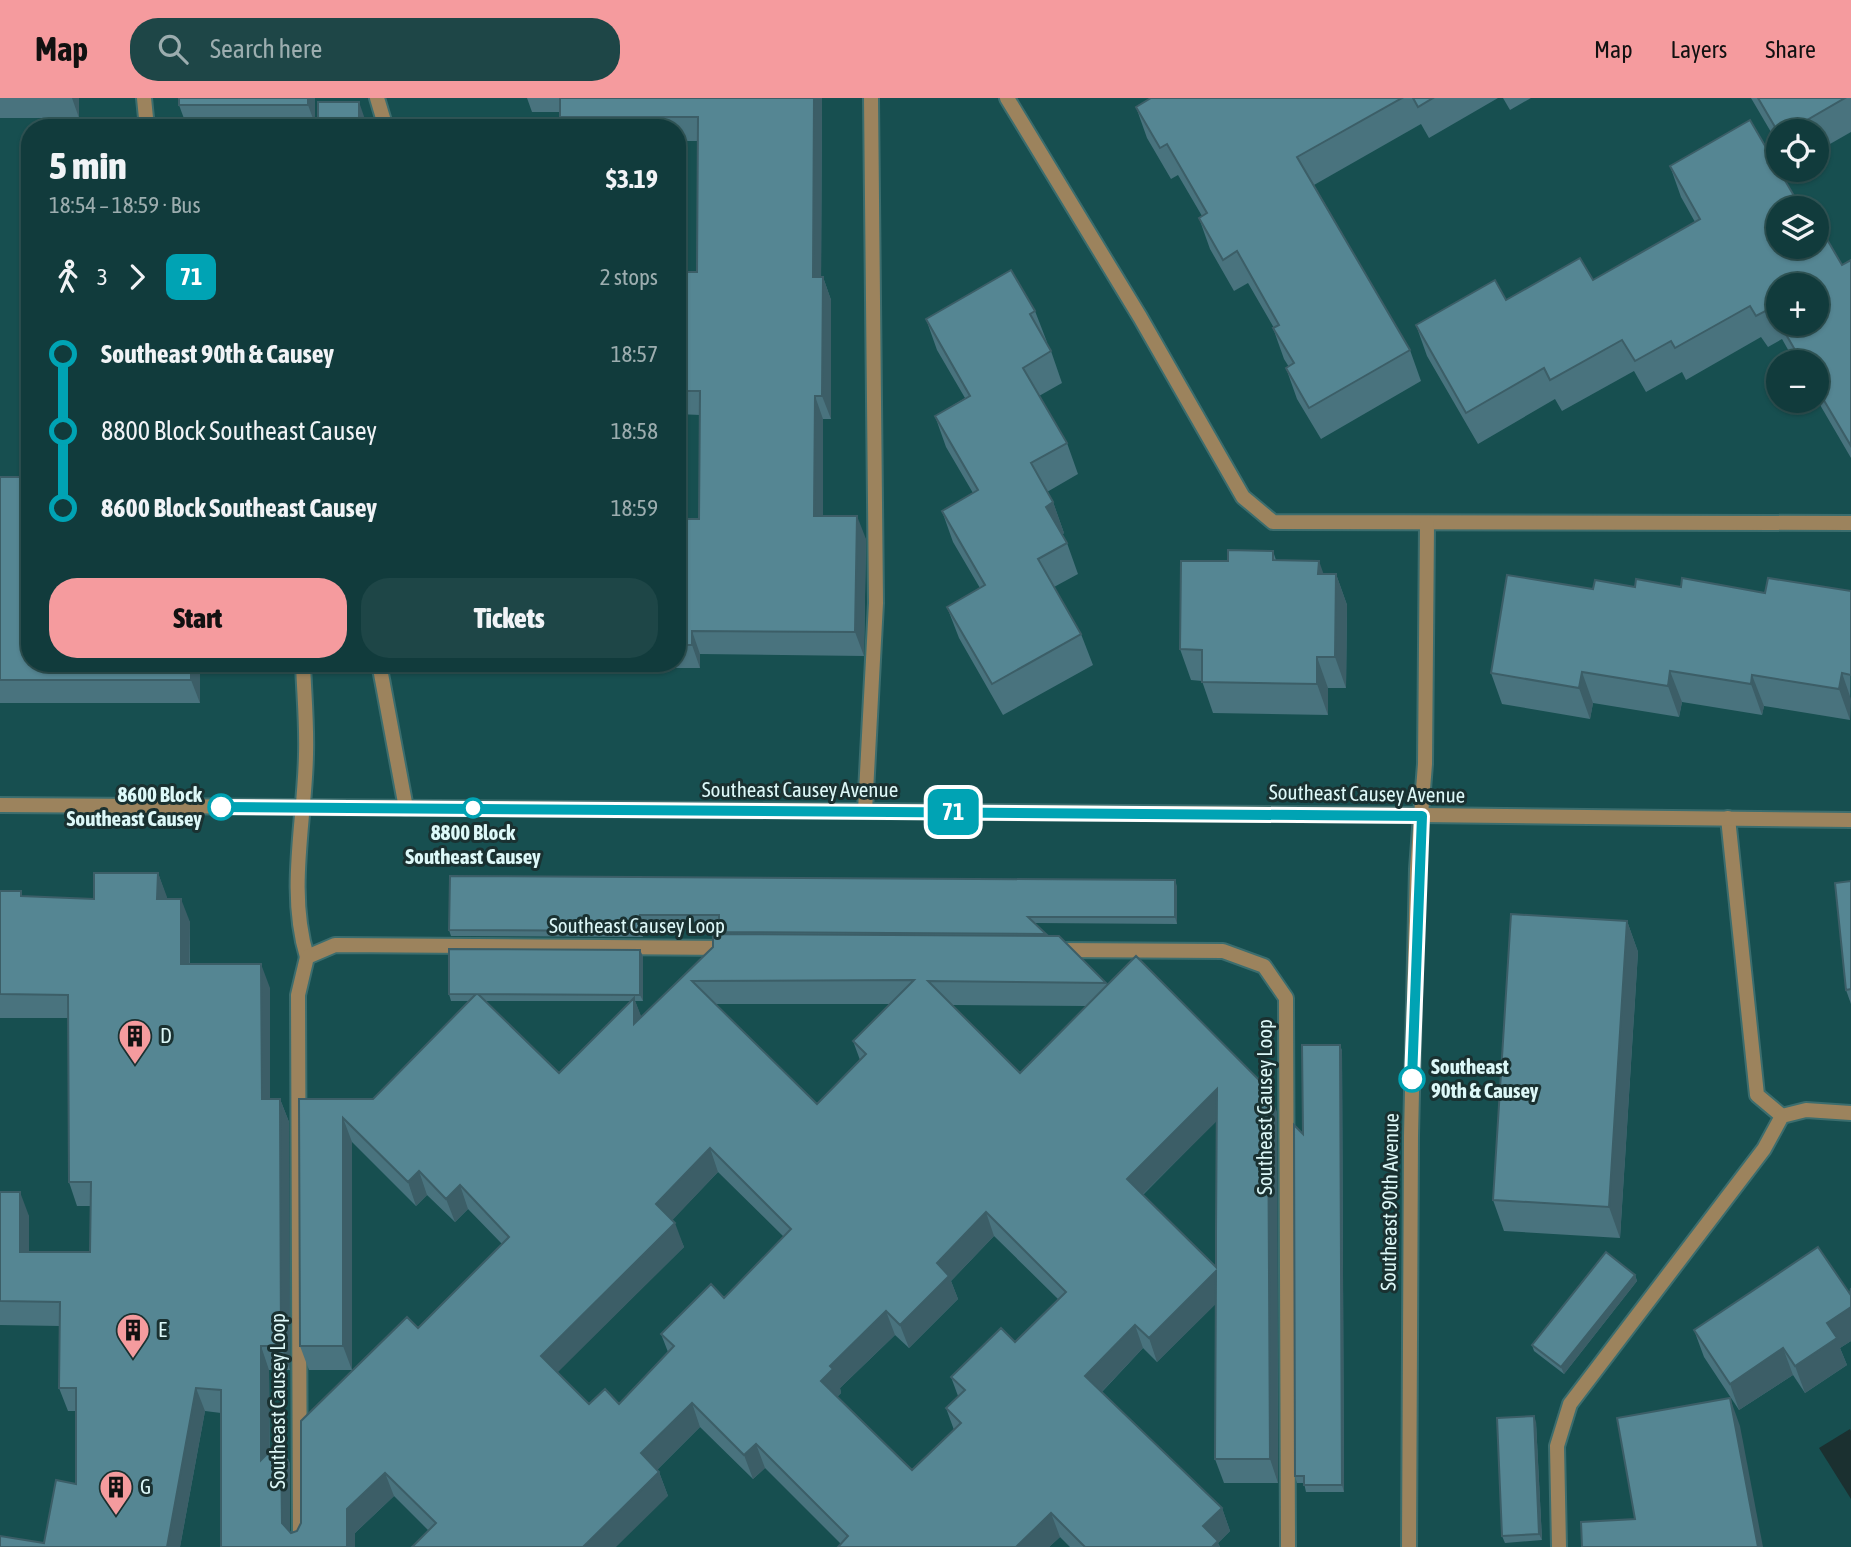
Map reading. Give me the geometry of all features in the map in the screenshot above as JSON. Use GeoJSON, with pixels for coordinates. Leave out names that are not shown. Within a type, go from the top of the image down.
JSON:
{"type":"FeatureCollection","features":[{"type":"Feature","properties":{"kind":"street"},"geometry":{"type":"LineString","coordinates":[[144,98],[146,119]]}},
{"type":"Feature","properties":{"kind":"street"},"geometry":{"type":"LineString","coordinates":[[377,98],[383,119]]}},
{"type":"Feature","properties":{"kind":"street"},"geometry":{"type":"LineString","coordinates":[[865,811],[876,603],[871,98]]}},
{"type":"Feature","properties":{"kind":"street"},"geometry":{"type":"LineString","coordinates":[[1007,98],[1140,317],[1243,498],[1273,522],[1851,523]]}},
{"type":"Feature","properties":{"kind":"street","name":"Southeast 90th Avenue"},"geometry":{"type":"LineString","coordinates":[[1409,1547],[1413,1058],[1425,764],[1427,524]]}},
{"type":"Feature","properties":{"kind":"street"},"geometry":{"type":"LineString","coordinates":[[303,672],[306,756],[301,807],[299,928],[307,957]]}},
{"type":"Feature","properties":{"kind":"street"},"geometry":{"type":"LineString","coordinates":[[381,672],[406,808]]}},
{"type":"Feature","properties":{"kind":"street","name":"Southeast Causey Avenue"},"geometry":{"type":"LineString","coordinates":[[0,805],[1851,820]]}},
{"type":"Feature","properties":{"kind":"street"},"geometry":{"type":"LineString","coordinates":[[1728,818],[1757,1096],[1782,1116]]}},
{"type":"Feature","properties":{"kind":"street","name":"Southeast Causey Loop"},"geometry":{"type":"LineString","coordinates":[[300,1547],[298,995],[307,957],[335,945],[752,948]]}},
{"type":"Feature","properties":{"kind":"street","name":"Southeast Causey Loop"},"geometry":{"type":"LineString","coordinates":[[1043,950],[1223,951],[1264,965],[1286,998],[1288,1547]]}},
{"type":"Feature","properties":{"kind":"street"},"geometry":{"type":"LineString","coordinates":[[1559,1547],[1556,1446],[1570,1404],[1764,1149],[1782,1116],[1806,1110],[1851,1113]]}},
{"type":"Feature","properties":{"kind":"water"},"geometry":{"type":"Polygon","coordinates":[[[1850,1429],[1851,1431],[1851,1499],[1819,1448],[1850,1429]]]}},
{"type":"Feature","properties":{"kind":"building"},"geometry":{"type":"Polygon","coordinates":[[[179,98],[308,98],[308,105],[179,105],[179,98]]]}},
{"type":"Feature","properties":{"kind":"building"},"geometry":{"type":"Polygon","coordinates":[[[560,98],[814,98],[813,277],[823,277],[822,396],[815,396],[814,516],[857,516],[855,632],[692,631],[692,645],[686,645],[686,519],[699,519],[700,391],[686,391],[686,272],[697,272],[698,117],[560,117],[560,98]]]}},
{"type":"Feature","properties":{"kind":"building"},"geometry":{"type":"Polygon","coordinates":[[[1151,98],[1402,98],[1297,157],[1410,350],[1309,408],[1286,368],[1294,363],[1273,328],[1279,325],[1237,251],[1223,260],[1199,218],[1207,213],[1167,144],[1160,148],[1136,107],[1151,98]]]}},
{"type":"Feature","properties":{"kind":"building"},"geometry":{"type":"Polygon","coordinates":[[[1413,98],[1433,98],[1418,107],[1413,98]]]}},
{"type":"Feature","properties":{"kind":"building"},"geometry":{"type":"Polygon","coordinates":[[[1758,98],[1845,98],[1809,119],[1770,119],[1758,98]]]}},
{"type":"Feature","properties":{"kind":"building"},"geometry":{"type":"Polygon","coordinates":[[[318,102],[359,102],[359,119],[318,119],[318,102]]]}},
{"type":"Feature","properties":{"kind":"building"},"geometry":{"type":"Polygon","coordinates":[[[1750,120],[1766,147],[1766,182],[1786,182],[1794,196],[1766,196],[1766,259],[1829,259],[1829,243],[1842,265],[1851,260],[1851,446],[1829,409],[1829,350],[1795,350],[1787,336],[1829,336],[1829,273],[1766,273],[1766,311],[1756,316],[1750,306],[1675,348],[1671,341],[1635,361],[1622,340],[1550,380],[1544,368],[1466,413],[1416,325],[1495,280],[1506,300],[1580,258],[1593,280],[1700,219],[1670,166],[1750,120]]]}},
{"type":"Feature","properties":{"kind":"building"},"geometry":{"type":"Polygon","coordinates":[[[1011,270],[1035,311],[1030,314],[1051,351],[1023,368],[1067,443],[1031,463],[1053,502],[1046,507],[1067,543],[1038,559],[1081,634],[992,684],[947,607],[985,585],[942,511],[978,490],[935,416],[970,396],[926,319],[1011,270]]]}},
{"type":"Feature","properties":{"kind":"building"},"geometry":{"type":"Polygon","coordinates":[[[0,477],[21,477],[21,672],[191,672],[191,680],[0,680],[0,477]]]}},
{"type":"Feature","properties":{"kind":"building"},"geometry":{"type":"Polygon","coordinates":[[[1228,550],[1273,551],[1273,560],[1319,561],[1318,574],[1336,574],[1335,657],[1317,657],[1317,684],[1202,682],[1202,650],[1180,649],[1181,561],[1228,561],[1228,550]]]}},
{"type":"Feature","properties":{"kind":"building"},"geometry":{"type":"Polygon","coordinates":[[[1507,575],[1593,589],[1595,580],[1635,587],[1636,579],[1681,587],[1682,578],[1765,593],[1768,578],[1851,591],[1851,675],[1842,673],[1839,689],[1752,675],[1751,684],[1670,671],[1668,686],[1582,672],[1579,688],[1491,673],[1507,575]]]}},
{"type":"Feature","properties":{"kind":"building"},"geometry":{"type":"Polygon","coordinates":[[[94,873],[158,873],[157,899],[181,899],[181,964],[261,964],[262,1099],[280,1099],[281,1346],[261,1346],[261,1460],[281,1440],[282,1523],[291,1533],[297,1531],[301,1523],[301,1421],[407,1317],[418,1328],[509,1237],[460,1185],[446,1199],[419,1171],[408,1182],[343,1118],[343,1346],[300,1346],[299,1099],[373,1099],[477,993],[559,1073],[634,998],[634,1024],[713,947],[713,934],[1059,936],[1106,983],[928,981],[1020,1073],[1136,956],[1268,1089],[1270,1459],[1215,1459],[1216,1271],[1149,1338],[1135,1325],[1085,1376],[1222,1508],[1203,1526],[1218,1541],[1212,1547],[1085,1547],[1051,1513],[1016,1547],[838,1547],[848,1536],[756,1444],[744,1455],[692,1403],[641,1453],[659,1472],[583,1547],[412,1547],[436,1523],[385,1473],[347,1509],[347,1547],[221,1547],[221,1390],[196,1388],[167,1547],[0,1547],[0,1536],[44,1543],[56,1480],[76,1484],[76,1388],[59,1388],[60,1302],[0,1301],[0,1192],[20,1192],[20,1252],[90,1252],[91,1182],[69,1182],[68,995],[0,994],[0,891],[21,891],[21,896],[94,899],[94,873]],[[914,980],[692,981],[817,1104],[866,1054],[853,1041],[914,980]],[[1217,1089],[1127,1179],[1216,1267],[1217,1089]],[[710,1148],[656,1204],[675,1223],[541,1356],[589,1404],[605,1389],[619,1404],[674,1346],[661,1334],[711,1284],[724,1298],[791,1229],[710,1148]],[[986,1212],[937,1263],[949,1276],[900,1325],[886,1311],[830,1366],[833,1369],[821,1381],[912,1470],[961,1423],[946,1408],[965,1390],[951,1377],[1001,1328],[1015,1342],[1066,1292],[986,1212]]]}},
{"type":"Feature","properties":{"kind":"building"},"geometry":{"type":"Polygon","coordinates":[[[450,876],[1175,880],[1175,917],[1028,917],[1046,934],[719,932],[719,915],[640,915],[640,931],[449,930],[450,876]]]}},
{"type":"Feature","properties":{"kind":"building"},"geometry":{"type":"Polygon","coordinates":[[[1851,881],[1851,989],[1846,990],[1835,883],[1851,881]]]}},
{"type":"Feature","properties":{"kind":"building"},"geometry":{"type":"Polygon","coordinates":[[[1511,914],[1627,921],[1609,1207],[1493,1200],[1511,914]]]}},
{"type":"Feature","properties":{"kind":"building"},"geometry":{"type":"Polygon","coordinates":[[[449,949],[640,950],[640,995],[449,994],[449,949]]]}},
{"type":"Feature","properties":{"kind":"building"},"geometry":{"type":"Polygon","coordinates":[[[1302,1045],[1340,1045],[1342,1485],[1304,1485],[1304,1476],[1295,1476],[1294,1125],[1303,1134],[1302,1045]]]}},
{"type":"Feature","properties":{"kind":"building"},"geometry":{"type":"Polygon","coordinates":[[[1818,1247],[1850,1294],[1851,1288],[1851,1307],[1827,1323],[1837,1338],[1795,1366],[1783,1348],[1730,1384],[1694,1330],[1818,1247]]]}},
{"type":"Feature","properties":{"kind":"building"},"geometry":{"type":"Polygon","coordinates":[[[1606,1252],[1635,1275],[1561,1367],[1532,1345],[1606,1252]]]}},
{"type":"Feature","properties":{"kind":"building"},"geometry":{"type":"Polygon","coordinates":[[[1730,1398],[1758,1547],[1582,1547],[1581,1522],[1635,1519],[1617,1418],[1730,1398]]]}},
{"type":"Feature","properties":{"kind":"building"},"geometry":{"type":"Polygon","coordinates":[[[1534,1416],[1539,1534],[1502,1536],[1497,1418],[1534,1416]]]}},
{"type":"Feature","properties":{"kind":"bus line","name":"71"},"geometry":{"type":"LineString","coordinates":[[221,807],[1422,816],[1417,869],[1412,1079]]}},
{"type":"Feature","properties":{"kind":"place","name":"8600 Block Southeast Causey"},"geometry":{"type":"Point","coordinates":[221,807]}},
{"type":"Feature","properties":{"kind":"place","name":"8800 Block Southeast Causey"},"geometry":{"type":"Point","coordinates":[473,808]}},
{"type":"Feature","properties":{"kind":"place","name":"D"},"geometry":{"type":"Point","coordinates":[135,1066]}},
{"type":"Feature","properties":{"kind":"place","name":"Southeast 90th & Causey"},"geometry":{"type":"Point","coordinates":[1412,1079]}},
{"type":"Feature","properties":{"kind":"place","name":"E"},"geometry":{"type":"Point","coordinates":[133,1360]}},
{"type":"Feature","properties":{"kind":"place","name":"G"},"geometry":{"type":"Point","coordinates":[116,1517]}}]}
